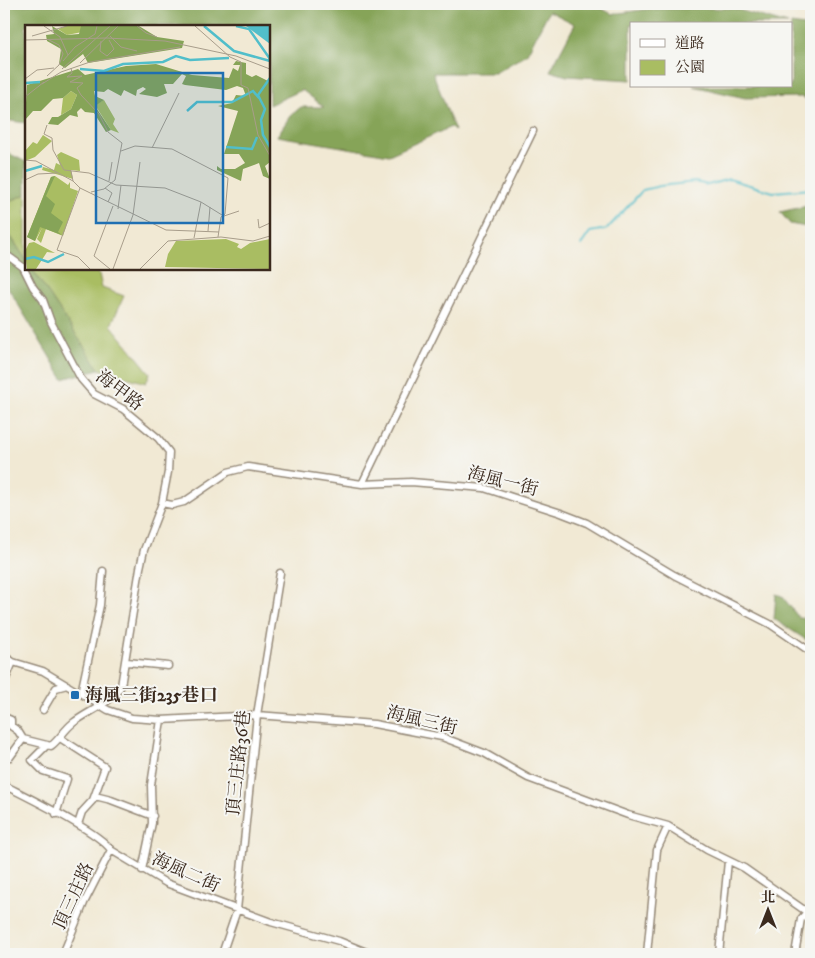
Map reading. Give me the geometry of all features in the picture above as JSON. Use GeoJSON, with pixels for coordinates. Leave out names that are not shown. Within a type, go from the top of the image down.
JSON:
{"type":"FeatureCollection","features":[{"type":"Feature","properties":{"kind":"street"},"geometry":{"type":"LineString","coordinates":[[362,484],[534,131]]}},
{"type":"Feature","properties":{"kind":"street","name":"海甲路"},"geometry":{"type":"LineString","coordinates":[[4,254],[23,267],[33,287],[43,300],[51,322],[81,379],[94,394],[123,409],[158,438],[168,452],[168,472],[162,503],[144,550],[140,568],[131,616],[122,686],[114,698],[72,723],[51,746],[47,745]]}},
{"type":"Feature","properties":{"kind":"street","name":"海風一街"},"geometry":{"type":"LineString","coordinates":[[162,503],[172,505],[184,502],[228,472],[248,467],[362,484],[411,482],[484,488],[587,523],[674,575],[770,624],[811,652]]}},
{"type":"Feature","properties":{"kind":"street"},"geometry":{"type":"LineString","coordinates":[[81,693],[100,605],[103,571]]}},
{"type":"Feature","properties":{"kind":"street","name":"頂三庄路36巷"},"geometry":{"type":"LineString","coordinates":[[222,954],[237,910],[257,715],[280,573]]}},
{"type":"Feature","properties":{"kind":"street","name":"海風三街"},"geometry":{"type":"LineString","coordinates":[[4,656],[14,662],[43,671],[103,705],[108,710],[132,718],[161,720],[257,715],[365,723],[442,737],[484,752],[528,778],[628,815],[668,826],[728,861],[744,868],[809,912]]}},
{"type":"Feature","properties":{"kind":"street"},"geometry":{"type":"LineString","coordinates":[[4,683],[14,662]]}},
{"type":"Feature","properties":{"kind":"street"},"geometry":{"type":"LineString","coordinates":[[126,662],[168,666]]}},
{"type":"Feature","properties":{"kind":"street"},"geometry":{"type":"LineString","coordinates":[[43,710],[56,688],[68,685]]}},
{"type":"Feature","properties":{"kind":"street"},"geometry":{"type":"LineString","coordinates":[[4,717],[11,720],[11,726],[18,731],[23,739],[47,745]]}},
{"type":"Feature","properties":{"kind":"street"},"geometry":{"type":"LineString","coordinates":[[142,870],[153,816],[151,786],[161,720]]}},
{"type":"Feature","properties":{"kind":"street"},"geometry":{"type":"LineString","coordinates":[[60,738],[105,767],[95,796],[82,812],[78,824]]}},
{"type":"Feature","properties":{"kind":"street"},"geometry":{"type":"LineString","coordinates":[[4,756],[10,756],[23,739]]}},
{"type":"Feature","properties":{"kind":"street"},"geometry":{"type":"LineString","coordinates":[[47,745],[32,760],[43,771],[67,779],[56,814]]}},
{"type":"Feature","properties":{"kind":"street","name":"海風二街"},"geometry":{"type":"LineString","coordinates":[[4,785],[78,824],[107,843],[111,850],[166,883],[237,910],[340,941],[371,954]]}},
{"type":"Feature","properties":{"kind":"street"},"geometry":{"type":"LineString","coordinates":[[95,796],[112,800],[153,816]]}},
{"type":"Feature","properties":{"kind":"street"},"geometry":{"type":"LineString","coordinates":[[647,954],[658,850],[668,826]]}},
{"type":"Feature","properties":{"kind":"street","name":"頂三庄路"},"geometry":{"type":"LineString","coordinates":[[63,954],[84,903],[111,850]]}},
{"type":"Feature","properties":{"kind":"street"},"geometry":{"type":"LineString","coordinates":[[719,954],[728,861]]}},
{"type":"Feature","properties":{"kind":"street"},"geometry":{"type":"LineString","coordinates":[[795,954],[800,919],[809,912]]}},
{"type":"Feature","properties":{"kind":"green space"},"geometry":{"type":"Polygon","coordinates":[[[37,4],[593,4],[612,14],[649,9],[732,8],[781,22],[630,22],[630,80],[567,76],[550,71],[575,24],[549,11],[527,54],[495,73],[433,73],[455,131],[451,127],[389,155],[277,136],[290,116],[301,107],[324,107],[302,90],[270,105],[270,25],[25,25],[25,123],[4,120],[4,6],[37,4]]]}},
{"type":"Feature","properties":{"kind":"green space"},"geometry":{"type":"Polygon","coordinates":[[[792,24],[811,27],[811,102],[802,97],[745,98],[702,88],[792,88],[792,24]]]}},
{"type":"Feature","properties":{"kind":"green space"},"geometry":{"type":"Polygon","coordinates":[[[4,151],[25,162],[25,194],[4,204],[4,151]]]}},
{"type":"Feature","properties":{"kind":"green space"},"geometry":{"type":"Polygon","coordinates":[[[25,194],[25,258],[4,226],[4,204],[25,194]]]}},
{"type":"Feature","properties":{"kind":"green space"},"geometry":{"type":"Polygon","coordinates":[[[811,205],[811,228],[790,224],[780,212],[811,205]]]}},
{"type":"Feature","properties":{"kind":"green space"},"geometry":{"type":"Polygon","coordinates":[[[4,226],[25,258],[25,270],[33,270],[99,369],[63,379],[4,281],[4,226]]]}},
{"type":"Feature","properties":{"kind":"green space"},"geometry":{"type":"Polygon","coordinates":[[[33,270],[98,270],[102,288],[124,296],[111,325],[150,373],[146,383],[99,369],[33,270]]]}},
{"type":"Feature","properties":{"kind":"green space"},"geometry":{"type":"Polygon","coordinates":[[[776,594],[782,596],[799,618],[811,618],[811,643],[774,619],[776,594]]]}},
{"type":"Feature","properties":{"kind":"waterway"},"geometry":{"type":"LineString","coordinates":[[581,245],[590,232],[607,229],[643,190],[695,182],[708,185],[729,179],[773,192],[811,189]]}},
{"type":"Feature","properties":{"kind":"place","name":"海風三街235巷口"},"geometry":{"type":"Point","coordinates":[75,695]}}]}
